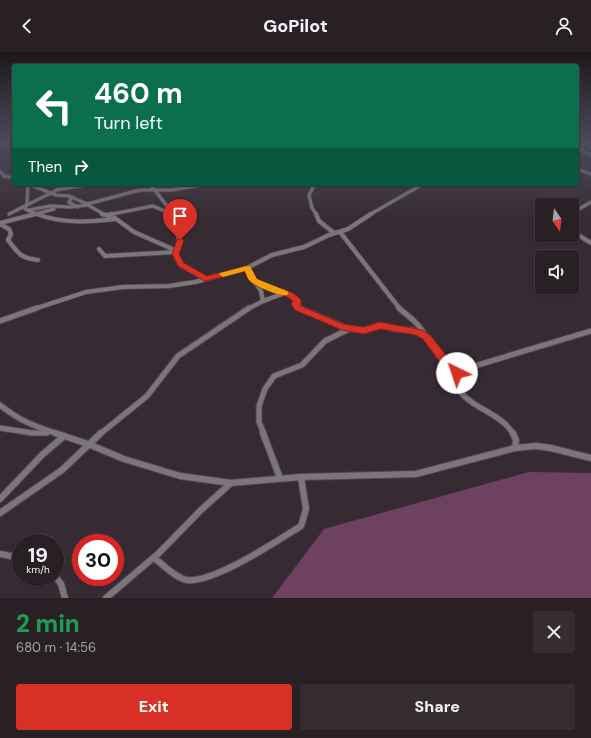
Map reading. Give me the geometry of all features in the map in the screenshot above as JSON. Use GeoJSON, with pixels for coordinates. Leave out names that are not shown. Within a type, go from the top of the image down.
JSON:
{"type":"FeatureCollection","features":[{"type":"Feature","properties":{"kind":"street"},"geometry":{"type":"LineString","coordinates":[[579,169],[591,174]]}},
{"type":"Feature","properties":{"kind":"street"},"geometry":{"type":"LineString","coordinates":[[0,171],[4,176],[12,178]]}},
{"type":"Feature","properties":{"kind":"street"},"geometry":{"type":"LineString","coordinates":[[28,186],[25,209],[37,212],[54,220],[94,221],[116,219]]}},
{"type":"Feature","properties":{"kind":"street"},"geometry":{"type":"LineString","coordinates":[[31,186],[54,191],[80,186]]}},
{"type":"Feature","properties":{"kind":"street"},"geometry":{"type":"LineString","coordinates":[[9,214],[61,186]]}},
{"type":"Feature","properties":{"kind":"street"},"geometry":{"type":"LineString","coordinates":[[151,186],[167,206],[167,219],[174,226],[180,240],[176,251],[180,265],[206,279]]}},
{"type":"Feature","properties":{"kind":"street"},"geometry":{"type":"LineString","coordinates":[[29,210],[53,206],[76,207],[136,191],[153,189],[171,190],[196,186]]}},
{"type":"Feature","properties":{"kind":"street"},"geometry":{"type":"LineString","coordinates":[[314,186],[309,195],[312,208],[319,221],[334,233]]}},
{"type":"Feature","properties":{"kind":"street"},"geometry":{"type":"LineString","coordinates":[[0,321],[86,292],[123,288],[169,286],[206,279],[247,268],[272,255],[304,248],[334,233],[348,229],[420,186]]}},
{"type":"Feature","properties":{"kind":"street"},"geometry":{"type":"LineString","coordinates":[[54,191],[59,196],[72,197],[88,204],[116,219],[130,230],[176,251]]}},
{"type":"Feature","properties":{"kind":"street"},"geometry":{"type":"LineString","coordinates":[[72,197],[69,202],[76,207]]}},
{"type":"Feature","properties":{"kind":"street"},"geometry":{"type":"LineString","coordinates":[[579,209],[591,202]]}},
{"type":"Feature","properties":{"kind":"street"},"geometry":{"type":"LineString","coordinates":[[106,215],[153,206],[168,212]]}},
{"type":"Feature","properties":{"kind":"street"},"geometry":{"type":"LineString","coordinates":[[0,224],[16,221],[37,212],[62,207]]}},
{"type":"Feature","properties":{"kind":"street"},"geometry":{"type":"LineString","coordinates":[[0,224],[10,230],[11,234],[8,240],[20,256],[23,258],[38,260]]}},
{"type":"Feature","properties":{"kind":"street"},"geometry":{"type":"LineString","coordinates":[[340,232],[396,306],[417,324],[446,362],[462,369]]}},
{"type":"Feature","properties":{"kind":"street"},"geometry":{"type":"LineString","coordinates":[[579,235],[591,243]]}},
{"type":"Feature","properties":{"kind":"street"},"geometry":{"type":"LineString","coordinates":[[99,249],[105,256],[176,251]]}},
{"type":"Feature","properties":{"kind":"street"},"geometry":{"type":"LineString","coordinates":[[247,268],[261,291],[263,301]]}},
{"type":"Feature","properties":{"kind":"street"},"geometry":{"type":"LineString","coordinates":[[254,281],[275,291],[294,297],[297,300],[296,304],[298,308],[349,329],[364,330],[377,326],[384,326],[393,329],[411,330],[426,337]]}},
{"type":"Feature","properties":{"kind":"street"},"geometry":{"type":"LineString","coordinates":[[0,513],[62,470],[88,444],[147,396],[170,367],[175,358],[228,320],[263,301],[285,293]]}},
{"type":"Feature","properties":{"kind":"street"},"geometry":{"type":"LineString","coordinates":[[280,478],[259,422],[259,406],[265,389],[274,376],[302,365],[325,341],[349,329]]}},
{"type":"Feature","properties":{"kind":"street"},"geometry":{"type":"LineString","coordinates":[[516,448],[516,438],[512,431],[490,412],[466,397],[457,388],[455,383],[456,377],[462,369],[591,331]]}},
{"type":"Feature","properties":{"kind":"street"},"geometry":{"type":"LineString","coordinates":[[0,405],[21,421],[50,433],[88,444],[124,459],[162,472],[185,477],[231,482],[301,477],[416,474],[516,448],[536,446],[551,448],[591,458]]}},
{"type":"Feature","properties":{"kind":"street"},"geometry":{"type":"LineString","coordinates":[[0,428],[32,433],[50,433]]}},
{"type":"Feature","properties":{"kind":"street"},"geometry":{"type":"LineString","coordinates":[[0,499],[42,455],[64,436]]}},
{"type":"Feature","properties":{"kind":"street"},"geometry":{"type":"LineString","coordinates":[[154,558],[178,576],[188,580],[199,580],[223,570],[301,526],[306,520],[306,513],[301,477]]}},
{"type":"Feature","properties":{"kind":"street"},"geometry":{"type":"LineString","coordinates":[[106,598],[154,558],[231,482]]}},
{"type":"Feature","properties":{"kind":"street"},"geometry":{"type":"LineString","coordinates":[[0,554],[12,556]]}},
{"type":"Feature","properties":{"kind":"street"},"geometry":{"type":"LineString","coordinates":[[62,586],[65,598]]}},
{"type":"Feature","properties":{"kind":"shaded area"},"geometry":{"type":"Polygon","coordinates":[[[529,472],[591,473],[591,598],[272,598],[324,529],[529,472]]]}},
{"type":"Feature","properties":{"kind":"slow traffic"},"geometry":{"type":"LineString","coordinates":[[223,274],[247,268],[254,281],[275,291],[284,293]]}},
{"type":"Feature","properties":{"kind":"route"},"geometry":{"type":"LineString","coordinates":[[180,240],[176,254],[180,265],[206,279],[247,268],[254,281],[275,291],[291,295],[297,300],[296,307],[342,327],[358,331],[368,330],[377,326],[384,326],[393,329],[419,332],[426,337],[438,354],[446,362],[462,369],[457,373]]}}]}
